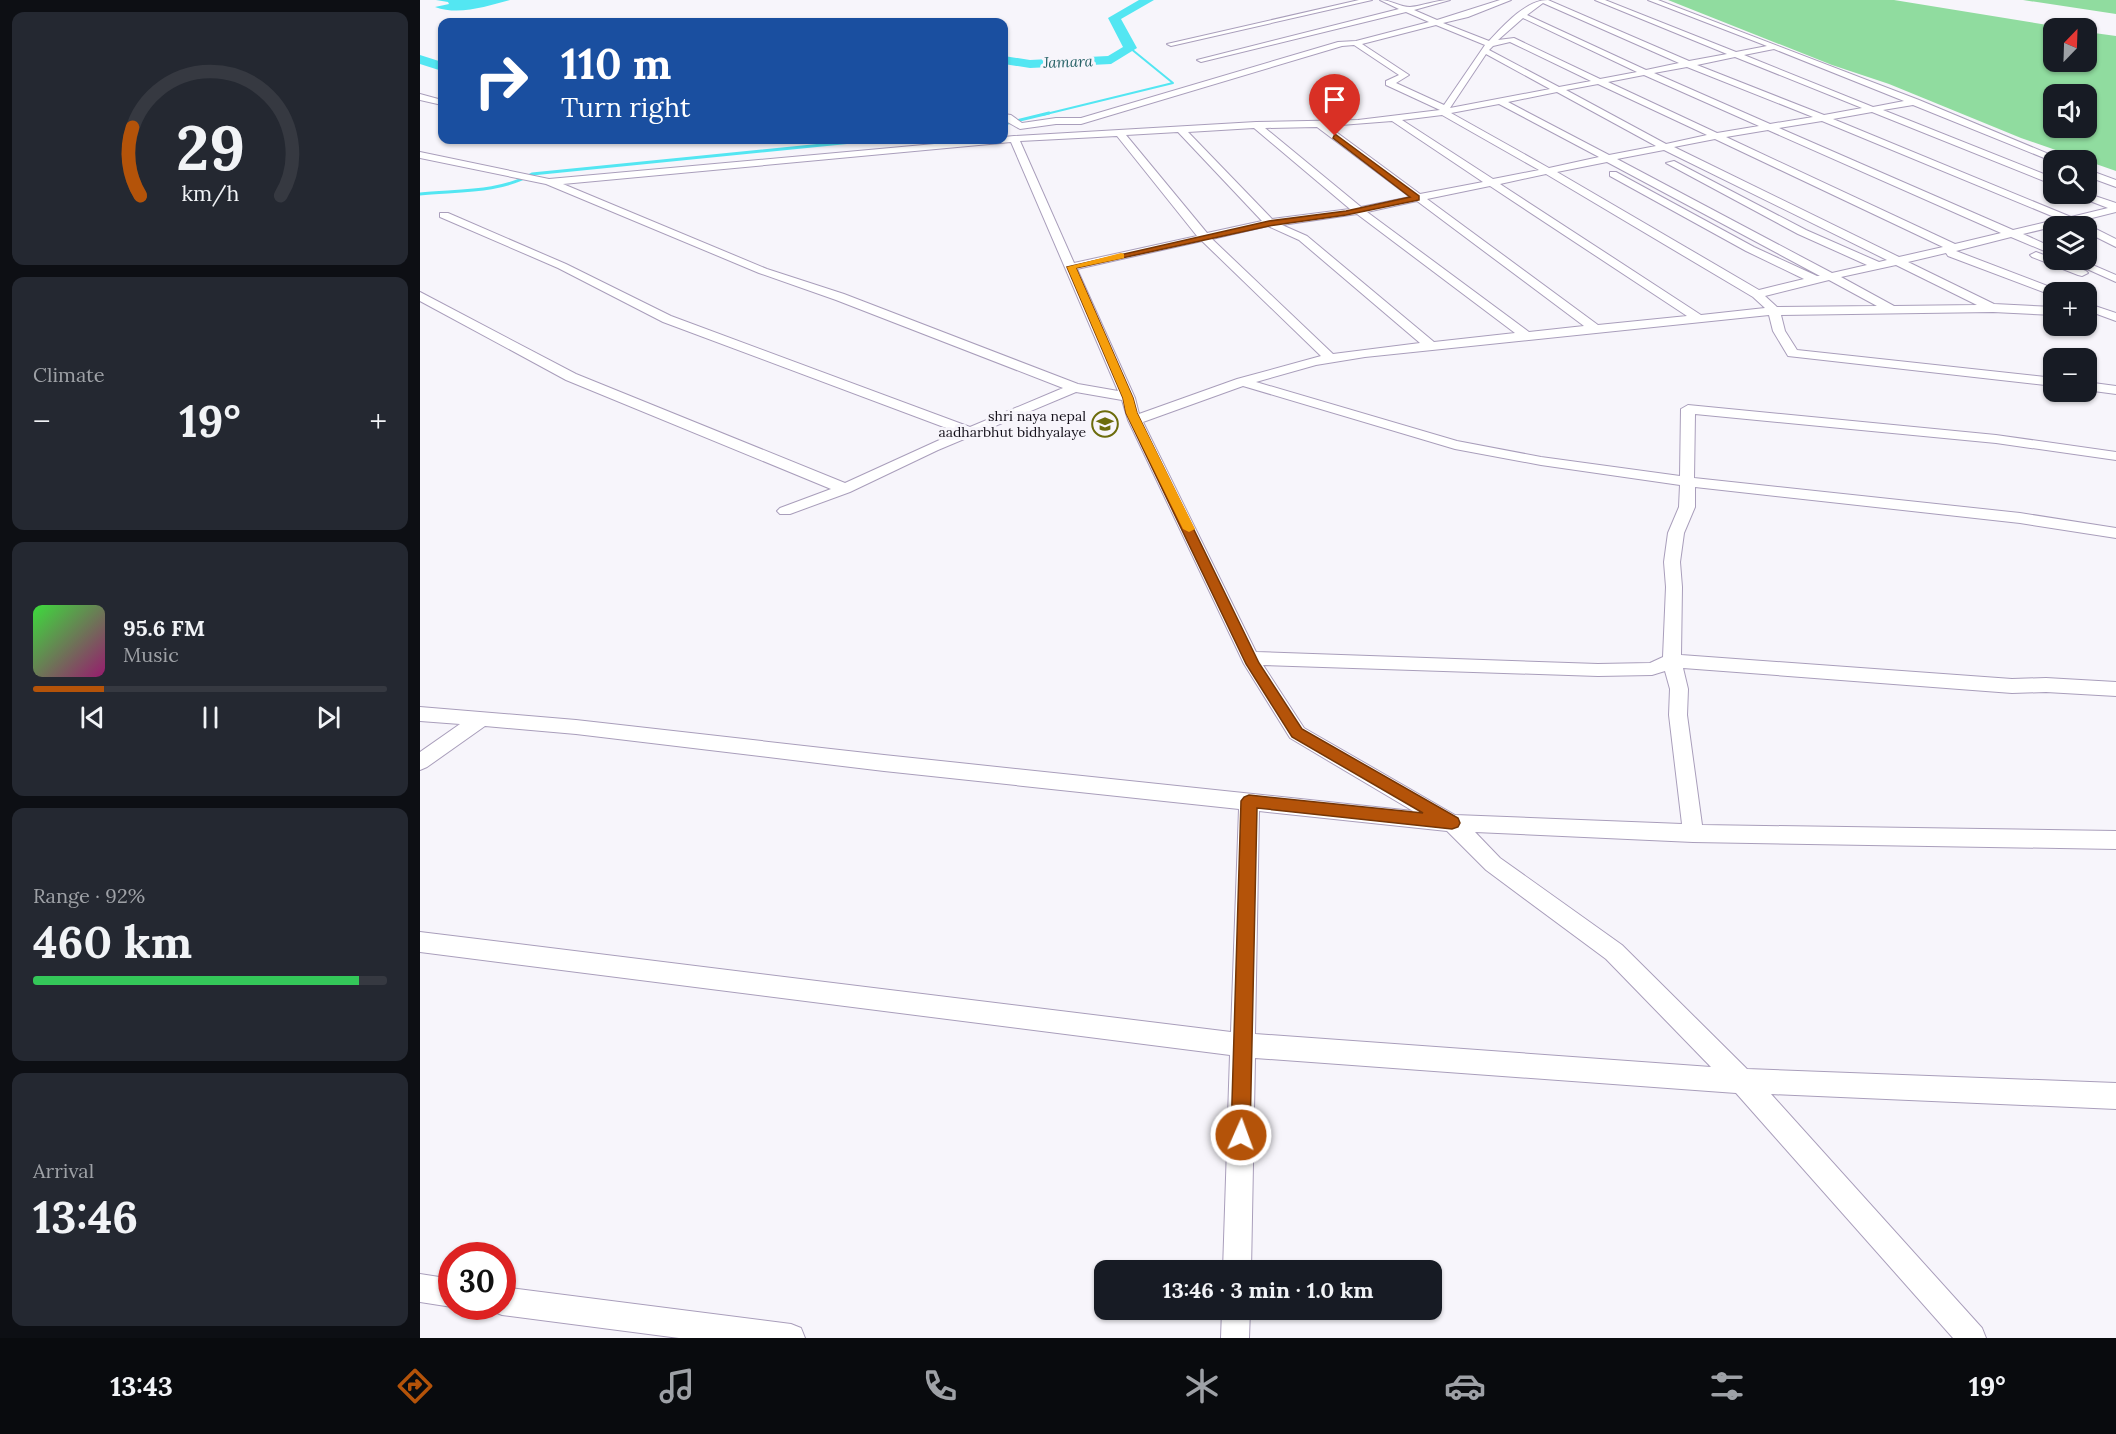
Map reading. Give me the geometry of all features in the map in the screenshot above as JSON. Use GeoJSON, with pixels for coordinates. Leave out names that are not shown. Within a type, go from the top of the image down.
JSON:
{"type":"FeatureCollection","features":[{"type":"Feature","properties":{"kind":"street"},"geometry":{"type":"LineString","coordinates":[[1171,44],[1368,0]]}},
{"type":"Feature","properties":{"kind":"street"},"geometry":{"type":"LineString","coordinates":[[1384,0],[1489,47],[1555,89],[1664,146],[1993,308]]}},
{"type":"Feature","properties":{"kind":"street"},"geometry":{"type":"LineString","coordinates":[[1201,60],[1446,0]]}},
{"type":"Feature","properties":{"kind":"street"},"geometry":{"type":"LineString","coordinates":[[1008,117],[1020,126],[1056,121],[1082,121],[1341,44],[1356,43],[1436,22],[1507,0]]}},
{"type":"Feature","properties":{"kind":"street"},"geometry":{"type":"LineString","coordinates":[[1444,111],[1474,64],[1489,47],[1521,15],[1543,0],[1686,63],[2057,216]]}},
{"type":"Feature","properties":{"kind":"street"},"geometry":{"type":"LineString","coordinates":[[1599,0],[2043,179]]}},
{"type":"Feature","properties":{"kind":"street"},"geometry":{"type":"LineString","coordinates":[[1652,0],[2043,154]]}},
{"type":"Feature","properties":{"kind":"street"},"geometry":{"type":"LineString","coordinates":[[1521,15],[1644,72],[2043,247]]}},
{"type":"Feature","properties":{"kind":"street"},"geometry":{"type":"LineString","coordinates":[[1311,33],[1341,44]]}},
{"type":"Feature","properties":{"kind":"street"},"geometry":{"type":"LineString","coordinates":[[1489,47],[1510,40],[1953,248]]}},
{"type":"Feature","properties":{"kind":"street"},"geometry":{"type":"LineString","coordinates":[[1356,43],[1404,75],[1389,83],[1444,111],[1757,294],[1773,311],[1779,331],[1793,353],[2043,381]]}},
{"type":"Feature","properties":{"kind":"street"},"geometry":{"type":"LineString","coordinates":[[1008,140],[1394,119],[1500,101],[1775,47]]}},
{"type":"Feature","properties":{"kind":"street"},"geometry":{"type":"LineString","coordinates":[[420,97],[438,101]]}},
{"type":"Feature","properties":{"kind":"street"},"geometry":{"type":"LineString","coordinates":[[1500,101],[1893,309]]}},
{"type":"Feature","properties":{"kind":"street"},"geometry":{"type":"LineString","coordinates":[[1071,267],[1269,223],[1358,210],[1664,146],[1916,102]]}},
{"type":"Feature","properties":{"kind":"street"},"geometry":{"type":"LineString","coordinates":[[1857,112],[1960,154]]}},
{"type":"Feature","properties":{"kind":"street"},"geometry":{"type":"LineString","coordinates":[[1394,119],[1701,320]]}},
{"type":"Feature","properties":{"kind":"street"},"geometry":{"type":"LineString","coordinates":[[1319,124],[1416,198],[1595,328]]}},
{"type":"Feature","properties":{"kind":"street"},"geometry":{"type":"LineString","coordinates":[[1256,125],[1358,210],[1526,336]]}},
{"type":"Feature","properties":{"kind":"street"},"geometry":{"type":"LineString","coordinates":[[1181,130],[1269,223],[1304,238],[1431,345]]}},
{"type":"Feature","properties":{"kind":"street"},"geometry":{"type":"LineString","coordinates":[[1120,134],[1205,238],[1330,358]]}},
{"type":"Feature","properties":{"kind":"street"},"geometry":{"type":"LineString","coordinates":[[1014,139],[1128,398],[1135,420],[1250,658],[1297,733],[1452,823],[1493,864],[1614,952],[1742,1082],[1972,1338]]}},
{"type":"Feature","properties":{"kind":"street"},"geometry":{"type":"LineString","coordinates":[[549,182],[960,144]]}},
{"type":"Feature","properties":{"kind":"street"},"geometry":{"type":"LineString","coordinates":[[1646,150],[1802,232],[1972,308]]}},
{"type":"Feature","properties":{"kind":"street"},"geometry":{"type":"LineString","coordinates":[[420,155],[549,182],[763,271],[840,297],[1075,388],[1128,398]]}},
{"type":"Feature","properties":{"kind":"street"},"geometry":{"type":"LineString","coordinates":[[1590,161],[1730,238],[1816,281]]}},
{"type":"Feature","properties":{"kind":"street"},"geometry":{"type":"LineString","coordinates":[[2097,176],[2116,183]]}},
{"type":"Feature","properties":{"kind":"street"},"geometry":{"type":"LineString","coordinates":[[2097,200],[2116,208]]}},
{"type":"Feature","properties":{"kind":"street"},"geometry":{"type":"LineString","coordinates":[[2078,216],[2116,208]]}},
{"type":"Feature","properties":{"kind":"street"},"geometry":{"type":"LineString","coordinates":[[444,215],[562,266],[667,319],[971,432]]}},
{"type":"Feature","properties":{"kind":"street"},"geometry":{"type":"LineString","coordinates":[[1757,294],[2043,224]]}},
{"type":"Feature","properties":{"kind":"street"},"geometry":{"type":"LineString","coordinates":[[2097,234],[2116,244]]}},
{"type":"Feature","properties":{"kind":"street"},"geometry":{"type":"LineString","coordinates":[[1993,237],[2082,273]]}},
{"type":"Feature","properties":{"kind":"street"},"geometry":{"type":"LineString","coordinates":[[1953,248],[1950,251],[1952,254],[2043,289]]}},
{"type":"Feature","properties":{"kind":"street"},"geometry":{"type":"LineString","coordinates":[[2095,270],[2116,279]]}},
{"type":"Feature","properties":{"kind":"street"},"geometry":{"type":"LineString","coordinates":[[420,296],[571,377],[845,489]]}},
{"type":"Feature","properties":{"kind":"street"},"geometry":{"type":"LineString","coordinates":[[1135,420],[1242,382],[1330,358],[1431,345],[1595,328],[1701,320],[1773,311],[1972,308],[2043,310]]}},
{"type":"Feature","properties":{"kind":"street"},"geometry":{"type":"LineString","coordinates":[[2097,310],[2116,318]]}},
{"type":"Feature","properties":{"kind":"street"},"geometry":{"type":"LineString","coordinates":[[2097,316],[2116,318]]}},
{"type":"Feature","properties":{"kind":"street"},"geometry":{"type":"LineString","coordinates":[[1242,382],[1455,445],[1541,461],[1686,482],[2020,518],[2116,533]]}},
{"type":"Feature","properties":{"kind":"street"},"geometry":{"type":"LineString","coordinates":[[2097,387],[2116,390]]}},
{"type":"Feature","properties":{"kind":"street"},"geometry":{"type":"LineString","coordinates":[[785,511],[845,489],[933,447],[1075,388]]}},
{"type":"Feature","properties":{"kind":"street"},"geometry":{"type":"LineString","coordinates":[[1693,833],[1678,715],[1679,689],[1672,661],[1672,562],[1676,533],[1686,507],[1689,452],[1688,409],[1735,416],[1996,439],[2116,456]]}},
{"type":"Feature","properties":{"kind":"street"},"geometry":{"type":"LineString","coordinates":[[1250,658],[1598,670],[1652,669],[1672,661],[2012,686],[2046,685],[2116,689]]}},
{"type":"Feature","properties":{"kind":"street"},"geometry":{"type":"LineString","coordinates":[[420,714],[576,728],[884,764],[1452,823],[1693,833],[2116,840]]}},
{"type":"Feature","properties":{"kind":"street"},"geometry":{"type":"LineString","coordinates":[[420,762],[479,721]]}},
{"type":"Feature","properties":{"kind":"street"},"geometry":{"type":"LineString","coordinates":[[1237,1260],[1249,801]]}},
{"type":"Feature","properties":{"kind":"street"},"geometry":{"type":"LineString","coordinates":[[420,942],[1243,1045],[1742,1082],[2116,1096]]}},
{"type":"Feature","properties":{"kind":"street"},"geometry":{"type":"LineString","coordinates":[[420,1288],[438,1291]]}},
{"type":"Feature","properties":{"kind":"street"},"geometry":{"type":"LineString","coordinates":[[516,1302],[791,1338]]}},
{"type":"Feature","properties":{"kind":"street"},"geometry":{"type":"LineString","coordinates":[[1235,1338],[1236,1320]]}},
{"type":"Feature","properties":{"kind":"green space"},"geometry":{"type":"Polygon","coordinates":[[[1668,0],[1894,0],[2043,24],[2043,72],[2097,72],[2097,33],[2116,36],[2116,171],[2097,164],[2097,150],[2056,150],[1889,84],[1832,65],[1668,0]]]}},
{"type":"Feature","properties":{"kind":"green space"},"geometry":{"type":"Polygon","coordinates":[[[2023,0],[2116,0],[2116,14],[2023,0]]]}},
{"type":"Feature","properties":{"kind":"water"},"geometry":{"type":"Polygon","coordinates":[[[436,0],[510,0],[454,11],[435,7],[449,4],[436,0]]]}},
{"type":"Feature","properties":{"kind":"waterway","name":"Jamara"},"geometry":{"type":"LineString","coordinates":[[1008,61],[1030,64],[1111,60],[1130,48],[1114,18],[1148,0]]}},
{"type":"Feature","properties":{"kind":"waterway"},"geometry":{"type":"LineString","coordinates":[[1042,115],[1173,83],[1130,48]]}},
{"type":"Feature","properties":{"kind":"waterway","name":"Jamara"},"geometry":{"type":"LineString","coordinates":[[420,59],[438,66]]}},
{"type":"Feature","properties":{"kind":"waterway"},"geometry":{"type":"LineString","coordinates":[[1008,123],[1049,113]]}},
{"type":"Feature","properties":{"kind":"waterway"},"geometry":{"type":"LineString","coordinates":[[420,194],[492,188],[532,174],[832,144]]}},
{"type":"Feature","properties":{"kind":"slow traffic"},"geometry":{"type":"LineString","coordinates":[[1121,256],[1071,267],[1128,398],[1131,413],[1189,529]]}},
{"type":"Feature","properties":{"kind":"place","name":"shri naya nepal aadharbhut bidhyalaye"},"geometry":{"type":"Point","coordinates":[1105,424]}},
{"type":"Feature","properties":{"kind":"route"},"geometry":{"type":"LineString","coordinates":[[1241,1135],[1249,801],[1452,823],[1297,733],[1253,664],[1140,427],[1131,413],[1128,398],[1071,267],[1269,223],[1346,213],[1416,198],[1335,136]]}}]}
